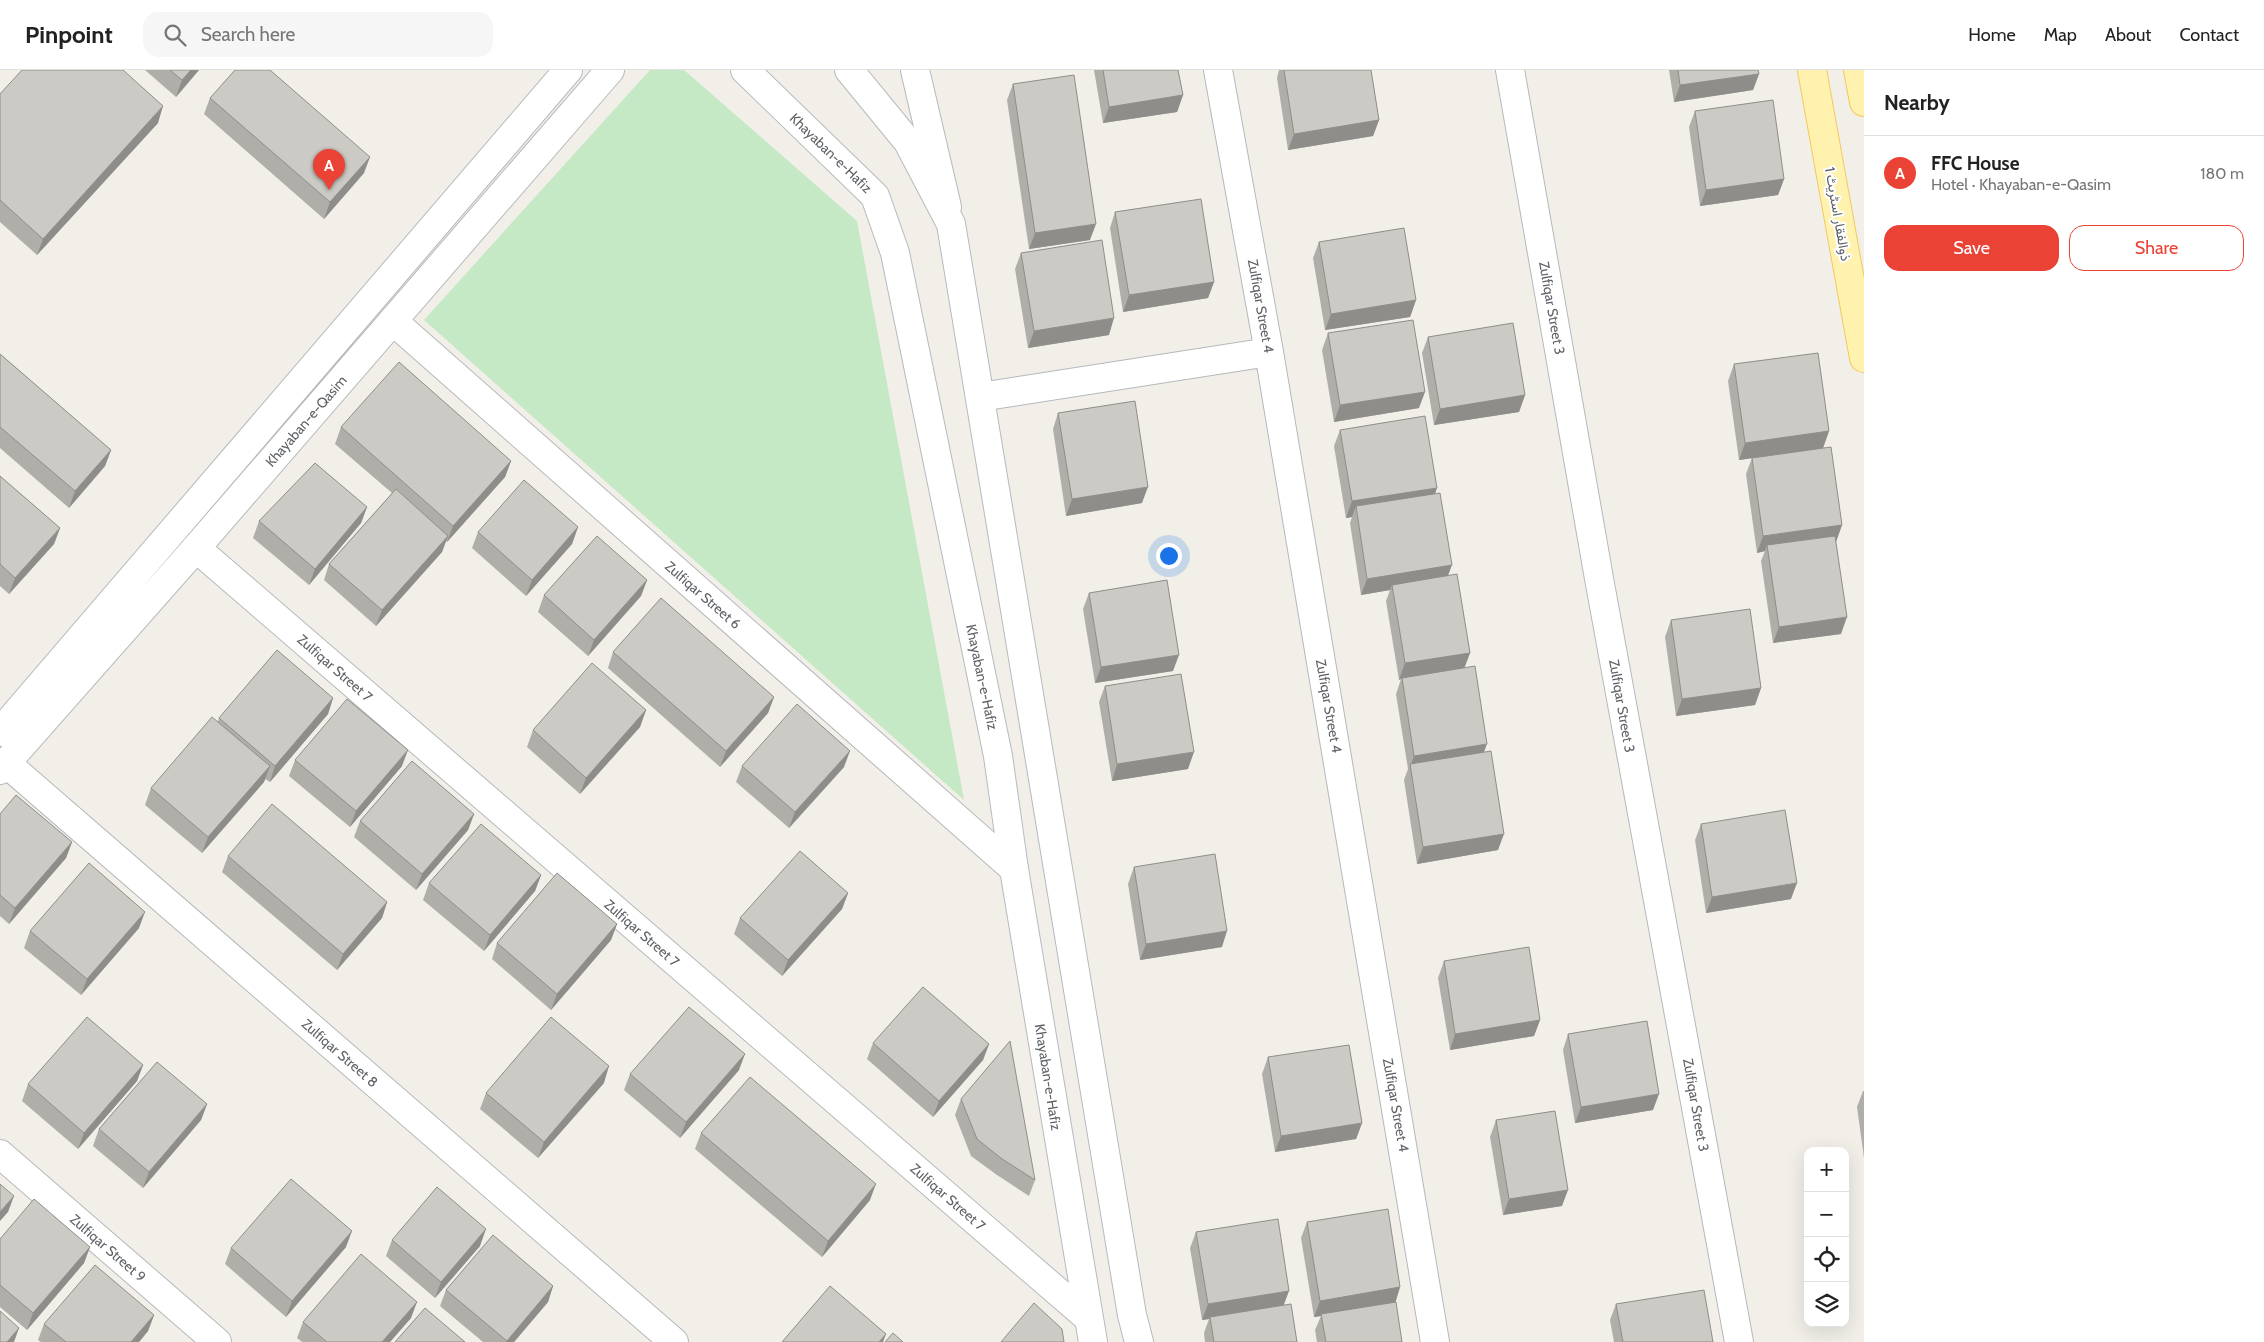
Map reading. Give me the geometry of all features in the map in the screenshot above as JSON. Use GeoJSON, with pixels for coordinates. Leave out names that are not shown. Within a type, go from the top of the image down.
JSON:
{"type":"FeatureCollection","features":[{"type":"Feature","properties":{"kind":"main road","name":"ذوالفقار اسٹریٹ 1"},"geometry":{"type":"LineString","coordinates":[[1812,70],[1864,358]]}},
{"type":"Feature","properties":{"kind":"main road"},"geometry":{"type":"LineString","coordinates":[[1858,70],[1864,102]]}},
{"type":"Feature","properties":{"kind":"street","name":"Khayaban-e-Qasim"},"geometry":{"type":"LineString","coordinates":[[0,732],[568,70]]}},
{"type":"Feature","properties":{"kind":"street","name":"Khayaban-e-Qasim"},"geometry":{"type":"LineString","coordinates":[[3,766],[196,548],[610,70]]}},
{"type":"Feature","properties":{"kind":"street","name":"Khayaban-e-Hafiz"},"geometry":{"type":"LineString","coordinates":[[745,70],[875,196],[895,253],[998,756],[1014,869],[1090,1330]]}},
{"type":"Feature","properties":{"kind":"street"},"geometry":{"type":"LineString","coordinates":[[849,70],[908,142],[951,224]]}},
{"type":"Feature","properties":{"kind":"street"},"geometry":{"type":"LineString","coordinates":[[915,70],[951,224],[1132,1315],[1139,1342]]}},
{"type":"Feature","properties":{"kind":"street","name":"Zulfiqar Street 4"},"geometry":{"type":"LineString","coordinates":[[1218,70],[1270,352],[1436,1342]]}},
{"type":"Feature","properties":{"kind":"street","name":"Zulfiqar Street 3"},"geometry":{"type":"LineString","coordinates":[[1510,70],[1600,584],[1739,1342]]}},
{"type":"Feature","properties":{"kind":"street","name":"Zulfiqar Street 6"},"geometry":{"type":"LineString","coordinates":[[393,321],[1014,869]]}},
{"type":"Feature","properties":{"kind":"street"},"geometry":{"type":"LineString","coordinates":[[980,397],[1270,352]]}},
{"type":"Feature","properties":{"kind":"street","name":"Zulfiqar Street 7"},"geometry":{"type":"LineString","coordinates":[[196,548],[1090,1330]]}},
{"type":"Feature","properties":{"kind":"street","name":"Zulfiqar Street 8"},"geometry":{"type":"LineString","coordinates":[[3,766],[674,1342]]}},
{"type":"Feature","properties":{"kind":"street","name":"Zulfiqar Street 9"},"geometry":{"type":"LineString","coordinates":[[0,1154],[216,1342]]}},
{"type":"Feature","properties":{"kind":"green space"},"geometry":{"type":"Polygon","coordinates":[[[650,70],[684,70],[857,221],[964,800],[424,320],[650,70]]]}},
{"type":"Feature","properties":{"kind":"building"},"geometry":{"type":"Polygon","coordinates":[[[22,70],[123,70],[163,106],[43,239],[0,200],[0,94],[22,70]]]}},
{"type":"Feature","properties":{"kind":"building"},"geometry":{"type":"Polygon","coordinates":[[[170,70],[191,70],[182,80],[170,70]]]}},
{"type":"Feature","properties":{"kind":"building"},"geometry":{"type":"Polygon","coordinates":[[[235,70],[270,70],[370,157],[330,202],[210,98],[235,70]]]}},
{"type":"Feature","properties":{"kind":"building"},"geometry":{"type":"Polygon","coordinates":[[[1103,70],[1178,70],[1183,95],[1109,107],[1103,70]]]}},
{"type":"Feature","properties":{"kind":"building"},"geometry":{"type":"Polygon","coordinates":[[[1284,70],[1371,70],[1379,120],[1294,134],[1284,70]]]}},
{"type":"Feature","properties":{"kind":"building"},"geometry":{"type":"Polygon","coordinates":[[[1678,70],[1758,70],[1759,74],[1680,85],[1678,70]]]}},
{"type":"Feature","properties":{"kind":"building"},"geometry":{"type":"Polygon","coordinates":[[[1074,75],[1096,224],[1035,233],[1013,84],[1074,75]]]}},
{"type":"Feature","properties":{"kind":"building"},"geometry":{"type":"Polygon","coordinates":[[[1773,100],[1784,179],[1706,190],[1695,111],[1773,100]]]}},
{"type":"Feature","properties":{"kind":"building"},"geometry":{"type":"Polygon","coordinates":[[[1201,199],[1214,282],[1129,295],[1115,212],[1201,199]]]}},
{"type":"Feature","properties":{"kind":"building"},"geometry":{"type":"Polygon","coordinates":[[[1404,228],[1416,300],[1331,314],[1319,242],[1404,228]]]}},
{"type":"Feature","properties":{"kind":"building"},"geometry":{"type":"Polygon","coordinates":[[[1102,240],[1114,318],[1034,331],[1021,253],[1102,240]]]}},
{"type":"Feature","properties":{"kind":"building"},"geometry":{"type":"Polygon","coordinates":[[[1413,320],[1425,392],[1340,405],[1328,333],[1413,320]]]}},
{"type":"Feature","properties":{"kind":"building"},"geometry":{"type":"Polygon","coordinates":[[[1513,323],[1525,395],[1440,409],[1428,337],[1513,323]]]}},
{"type":"Feature","properties":{"kind":"building"},"geometry":{"type":"Polygon","coordinates":[[[1818,353],[1829,431],[1745,443],[1734,364],[1818,353]]]}},
{"type":"Feature","properties":{"kind":"building"},"geometry":{"type":"Polygon","coordinates":[[[0,354],[111,450],[75,491],[0,427],[0,354]]]}},
{"type":"Feature","properties":{"kind":"building"},"geometry":{"type":"Polygon","coordinates":[[[399,362],[511,461],[453,526],[341,427],[399,362]]]}},
{"type":"Feature","properties":{"kind":"building"},"geometry":{"type":"Polygon","coordinates":[[[1135,401],[1148,487],[1072,499],[1058,413],[1135,401]]]}},
{"type":"Feature","properties":{"kind":"building"},"geometry":{"type":"Polygon","coordinates":[[[1425,416],[1437,488],[1352,501],[1340,430],[1425,416]]]}},
{"type":"Feature","properties":{"kind":"building"},"geometry":{"type":"Polygon","coordinates":[[[1831,447],[1842,525],[1763,536],[1752,458],[1831,447]]]}},
{"type":"Feature","properties":{"kind":"building"},"geometry":{"type":"Polygon","coordinates":[[[315,463],[367,507],[315,569],[259,521],[315,463]]]}},
{"type":"Feature","properties":{"kind":"building"},"geometry":{"type":"Polygon","coordinates":[[[0,476],[60,528],[15,578],[0,564],[0,476]]]}},
{"type":"Feature","properties":{"kind":"building"},"geometry":{"type":"Polygon","coordinates":[[[524,480],[578,527],[532,580],[478,532],[524,480]]]}},
{"type":"Feature","properties":{"kind":"building"},"geometry":{"type":"Polygon","coordinates":[[[396,489],[448,536],[382,610],[329,564],[396,489]]]}},
{"type":"Feature","properties":{"kind":"building"},"geometry":{"type":"Polygon","coordinates":[[[1440,493],[1452,565],[1367,579],[1356,506],[1440,493]]]}},
{"type":"Feature","properties":{"kind":"building"},"geometry":{"type":"Polygon","coordinates":[[[597,536],[647,580],[594,640],[544,595],[597,536]]]}},
{"type":"Feature","properties":{"kind":"building"},"geometry":{"type":"Polygon","coordinates":[[[1835,536],[1847,617],[1779,627],[1767,545],[1835,536]]]}},
{"type":"Feature","properties":{"kind":"building"},"geometry":{"type":"Polygon","coordinates":[[[1457,574],[1470,653],[1405,663],[1392,585],[1457,574]]]}},
{"type":"Feature","properties":{"kind":"building"},"geometry":{"type":"Polygon","coordinates":[[[1167,580],[1179,655],[1101,667],[1089,593],[1167,580]]]}},
{"type":"Feature","properties":{"kind":"building"},"geometry":{"type":"Polygon","coordinates":[[[661,598],[774,697],[726,751],[613,652],[661,598]]]}},
{"type":"Feature","properties":{"kind":"building"},"geometry":{"type":"Polygon","coordinates":[[[1750,609],[1761,688],[1682,699],[1671,620],[1750,609]]]}},
{"type":"Feature","properties":{"kind":"building"},"geometry":{"type":"Polygon","coordinates":[[[277,650],[333,698],[275,766],[219,718],[277,650]]]}},
{"type":"Feature","properties":{"kind":"building"},"geometry":{"type":"Polygon","coordinates":[[[592,663],[646,710],[586,778],[533,730],[592,663]]]}},
{"type":"Feature","properties":{"kind":"building"},"geometry":{"type":"Polygon","coordinates":[[[1475,666],[1487,744],[1414,756],[1402,678],[1475,666]]]}},
{"type":"Feature","properties":{"kind":"building"},"geometry":{"type":"Polygon","coordinates":[[[1181,674],[1194,752],[1117,764],[1105,686],[1181,674]]]}},
{"type":"Feature","properties":{"kind":"building"},"geometry":{"type":"Polygon","coordinates":[[[347,699],[408,750],[356,811],[295,760],[347,699]]]}},
{"type":"Feature","properties":{"kind":"building"},"geometry":{"type":"Polygon","coordinates":[[[797,704],[850,751],[795,812],[742,766],[797,704]]]}},
{"type":"Feature","properties":{"kind":"building"},"geometry":{"type":"Polygon","coordinates":[[[212,717],[270,766],[208,837],[151,788],[212,717]]]}},
{"type":"Feature","properties":{"kind":"building"},"geometry":{"type":"Polygon","coordinates":[[[1491,751],[1504,834],[1423,847],[1410,764],[1491,751]]]}},
{"type":"Feature","properties":{"kind":"building"},"geometry":{"type":"Polygon","coordinates":[[[412,761],[474,814],[422,874],[360,821],[412,761]]]}},
{"type":"Feature","properties":{"kind":"building"},"geometry":{"type":"Polygon","coordinates":[[[16,795],[72,842],[15,908],[0,895],[0,814],[16,795]]]}},
{"type":"Feature","properties":{"kind":"building"},"geometry":{"type":"Polygon","coordinates":[[[272,804],[387,902],[343,954],[228,856],[272,804]]]}},
{"type":"Feature","properties":{"kind":"building"},"geometry":{"type":"Polygon","coordinates":[[[1785,810],[1797,883],[1712,897],[1701,824],[1785,810]]]}},
{"type":"Feature","properties":{"kind":"building"},"geometry":{"type":"Polygon","coordinates":[[[481,824],[541,875],[490,935],[429,883],[481,824]]]}},
{"type":"Feature","properties":{"kind":"building"},"geometry":{"type":"Polygon","coordinates":[[[800,851],[848,893],[788,960],[740,918],[800,851]]]}},
{"type":"Feature","properties":{"kind":"building"},"geometry":{"type":"Polygon","coordinates":[[[1215,854],[1227,931],[1146,944],[1134,867],[1215,854]]]}},
{"type":"Feature","properties":{"kind":"building"},"geometry":{"type":"Polygon","coordinates":[[[89,863],[145,912],[87,979],[30,931],[89,863]]]}},
{"type":"Feature","properties":{"kind":"building"},"geometry":{"type":"Polygon","coordinates":[[[557,873],[617,924],[557,994],[497,943],[557,873]]]}},
{"type":"Feature","properties":{"kind":"building"},"geometry":{"type":"Polygon","coordinates":[[[1529,947],[1540,1020],[1455,1034],[1444,961],[1529,947]]]}},
{"type":"Feature","properties":{"kind":"building"},"geometry":{"type":"Polygon","coordinates":[[[923,987],[989,1044],[939,1101],[873,1043],[923,987]]]}},
{"type":"Feature","properties":{"kind":"building"},"geometry":{"type":"Polygon","coordinates":[[[689,1007],[745,1054],[686,1122],[630,1074],[689,1007]]]}},
{"type":"Feature","properties":{"kind":"building"},"geometry":{"type":"Polygon","coordinates":[[[87,1017],[143,1065],[84,1133],[28,1084],[87,1017]]]}},
{"type":"Feature","properties":{"kind":"building"},"geometry":{"type":"Polygon","coordinates":[[[551,1017],[609,1066],[544,1142],[486,1093],[551,1017]]]}},
{"type":"Feature","properties":{"kind":"building"},"geometry":{"type":"Polygon","coordinates":[[[1647,1021],[1659,1094],[1581,1107],[1568,1034],[1647,1021]]]}},
{"type":"Feature","properties":{"kind":"building"},"geometry":{"type":"Polygon","coordinates":[[[1010,1041],[1035,1180],[1002,1159],[977,1139],[961,1099],[1010,1041]]]}},
{"type":"Feature","properties":{"kind":"building"},"geometry":{"type":"Polygon","coordinates":[[[1349,1045],[1362,1123],[1281,1136],[1268,1057],[1349,1045]]]}},
{"type":"Feature","properties":{"kind":"building"},"geometry":{"type":"Polygon","coordinates":[[[157,1062],[207,1104],[149,1172],[99,1129],[157,1062]]]}},
{"type":"Feature","properties":{"kind":"building"},"geometry":{"type":"Polygon","coordinates":[[[750,1077],[876,1184],[828,1241],[701,1133],[750,1077]]]}},
{"type":"Feature","properties":{"kind":"building"},"geometry":{"type":"Polygon","coordinates":[[[1555,1111],[1568,1190],[1509,1199],[1496,1120],[1555,1111]]]}},
{"type":"Feature","properties":{"kind":"building"},"geometry":{"type":"Polygon","coordinates":[[[291,1179],[352,1231],[292,1301],[231,1248],[291,1179]]]}},
{"type":"Feature","properties":{"kind":"building"},"geometry":{"type":"Polygon","coordinates":[[[0,1184],[14,1196],[0,1212],[0,1184]]]}},
{"type":"Feature","properties":{"kind":"building"},"geometry":{"type":"Polygon","coordinates":[[[437,1187],[486,1229],[441,1282],[392,1240],[437,1187]]]}},
{"type":"Feature","properties":{"kind":"building"},"geometry":{"type":"Polygon","coordinates":[[[34,1199],[90,1247],[33,1313],[0,1285],[0,1239],[34,1199]]]}},
{"type":"Feature","properties":{"kind":"building"},"geometry":{"type":"Polygon","coordinates":[[[1388,1209],[1400,1287],[1320,1301],[1307,1222],[1388,1209]]]}},
{"type":"Feature","properties":{"kind":"building"},"geometry":{"type":"Polygon","coordinates":[[[1278,1219],[1289,1291],[1208,1304],[1196,1232],[1278,1219]]]}},
{"type":"Feature","properties":{"kind":"building"},"geometry":{"type":"Polygon","coordinates":[[[493,1235],[553,1286],[507,1341],[446,1290],[493,1235]]]}},
{"type":"Feature","properties":{"kind":"building"},"geometry":{"type":"Polygon","coordinates":[[[361,1254],[417,1302],[382,1342],[327,1342],[303,1322],[361,1254]]]}},
{"type":"Feature","properties":{"kind":"building"},"geometry":{"type":"Polygon","coordinates":[[[95,1265],[154,1315],[131,1342],[66,1342],[44,1324],[95,1265]]]}},
{"type":"Feature","properties":{"kind":"building"},"geometry":{"type":"Polygon","coordinates":[[[830,1286],[886,1334],[879,1342],[782,1342],[830,1286]]]}},
{"type":"Feature","properties":{"kind":"building"},"geometry":{"type":"Polygon","coordinates":[[[1704,1290],[1713,1342],[1623,1342],[1616,1304],[1704,1290]]]}},
{"type":"Feature","properties":{"kind":"building"},"geometry":{"type":"Polygon","coordinates":[[[1396,1302],[1402,1342],[1326,1342],[1321,1314],[1396,1302]]]}},
{"type":"Feature","properties":{"kind":"building"},"geometry":{"type":"Polygon","coordinates":[[[1034,1303],[1062,1329],[1064,1342],[1001,1342],[1034,1303]]]}},
{"type":"Feature","properties":{"kind":"building"},"geometry":{"type":"Polygon","coordinates":[[[1291,1304],[1297,1342],[1214,1342],[1210,1317],[1291,1304]]]}},
{"type":"Feature","properties":{"kind":"building"},"geometry":{"type":"Polygon","coordinates":[[[425,1308],[465,1342],[395,1342],[425,1308]]]}},
{"type":"Feature","properties":{"kind":"building"},"geometry":{"type":"Polygon","coordinates":[[[0,1311],[19,1328],[7,1342],[0,1342],[0,1311]]]}},
{"type":"Feature","properties":{"kind":"building"},"geometry":{"type":"Polygon","coordinates":[[[893,1333],[903,1342],[885,1342],[893,1333]]]}},
{"type":"Feature","properties":{"kind":"place","name":"FFC House"},"geometry":{"type":"Point","coordinates":[329,190]}}]}
